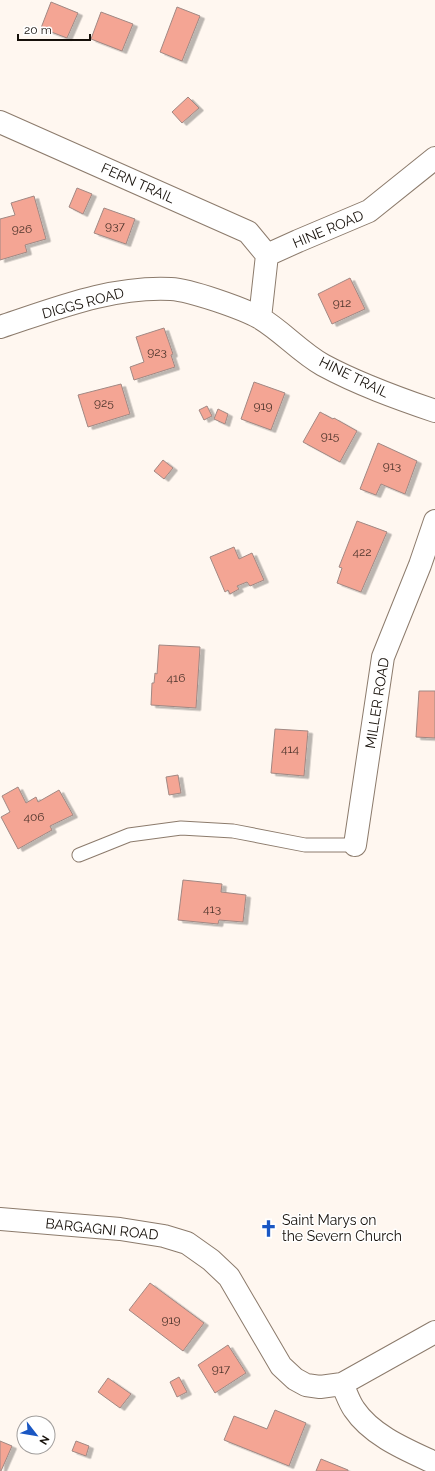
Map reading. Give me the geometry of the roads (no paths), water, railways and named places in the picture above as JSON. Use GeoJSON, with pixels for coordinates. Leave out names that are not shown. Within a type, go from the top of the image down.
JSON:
{"type":"FeatureCollection","features":[{"type":"Feature","properties":{"kind":"street","name":"FERN TRAIL"},"geometry":{"type":"LineString","coordinates":[[0,122],[248,232],[267,255]]}},
{"type":"Feature","properties":{"kind":"street","name":"HINE ROAD"},"geometry":{"type":"LineString","coordinates":[[267,255],[369,212],[398,186],[435,158]]}},
{"type":"Feature","properties":{"kind":"street"},"geometry":{"type":"LineString","coordinates":[[260,318],[267,255]]}},
{"type":"Feature","properties":{"kind":"street","name":"DIGGS ROAD"},"geometry":{"type":"LineString","coordinates":[[0,327],[103,295],[138,289],[172,289],[221,302],[260,318]]}},
{"type":"Feature","properties":{"kind":"street","name":"HINE TRAIL"},"geometry":{"type":"LineString","coordinates":[[260,318],[322,364],[393,396],[435,411]]}},
{"type":"Feature","properties":{"kind":"street","name":"MILLER ROAD"},"geometry":{"type":"LineString","coordinates":[[355,846],[382,657],[420,565],[435,521]]}},
{"type":"Feature","properties":{"kind":"street","name":"BARGAGNI ROAD"},"geometry":{"type":"LineString","coordinates":[[0,1219],[120,1229],[164,1236],[187,1243],[211,1260],[229,1277],[282,1366],[295,1379],[306,1385],[320,1387],[342,1384]]}},
{"type":"Feature","properties":{"kind":"street"},"geometry":{"type":"LineString","coordinates":[[435,1332],[342,1384],[354,1410],[372,1429],[402,1448],[435,1463]]}},
{"type":"Feature","properties":{"kind":"lane"},"geometry":{"type":"LineString","coordinates":[[79,855],[130,835],[181,828],[233,832],[305,845],[355,846]]}},
{"type":"Feature","properties":{"kind":"place","name":"Saint Marys on the Severn Church"},"geometry":{"type":"Point","coordinates":[269,1228]}}]}
